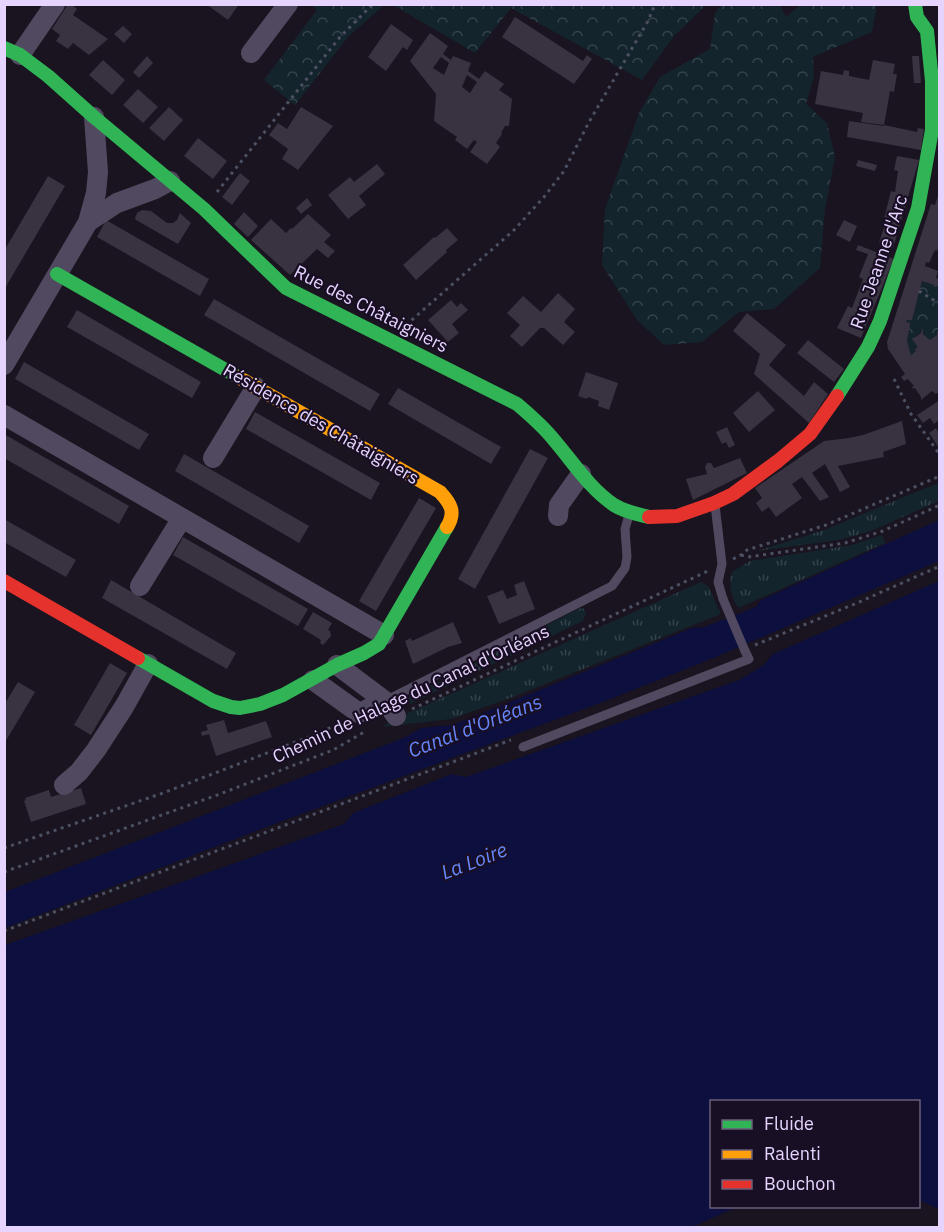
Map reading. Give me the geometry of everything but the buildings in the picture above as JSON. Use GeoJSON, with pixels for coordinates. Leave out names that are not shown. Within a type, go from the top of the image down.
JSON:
{"type":"FeatureCollection","features":[{"type":"Feature","properties":{"kind":"street"},"geometry":{"type":"LineString","coordinates":[[12,52],[55,4]]}},
{"type":"Feature","properties":{"kind":"street"},"geometry":{"type":"LineString","coordinates":[[251,53],[288,4]]}},
{"type":"Feature","properties":{"kind":"street","name":"Rue Jeanne d'Arc"},"geometry":{"type":"LineString","coordinates":[[714,503],[733,494],[754,479],[810,434],[849,379],[872,339],[893,285],[918,208],[932,130],[933,32],[918,17],[915,4]]}},
{"type":"Feature","properties":{"kind":"street","name":"Rue des Châtaigniers"},"geometry":{"type":"LineString","coordinates":[[12,52],[48,76],[204,209],[286,288],[517,404],[553,438],[593,488],[615,506],[630,513],[651,517],[677,516],[714,503]]}},
{"type":"Feature","properties":{"kind":"street"},"geometry":{"type":"LineString","coordinates":[[4,365],[88,222],[96,193],[98,172],[94,117]]}},
{"type":"Feature","properties":{"kind":"street"},"geometry":{"type":"LineString","coordinates":[[88,222],[117,203],[170,181]]}},
{"type":"Feature","properties":{"kind":"street","name":"Résidence des Châtaigniers"},"geometry":{"type":"LineString","coordinates":[[4,582],[213,701],[229,707],[248,708],[313,680],[379,644],[452,519],[453,511],[449,501],[440,492],[57,274]]}},
{"type":"Feature","properties":{"kind":"street"},"geometry":{"type":"LineString","coordinates":[[213,458],[256,387]]}},
{"type":"Feature","properties":{"kind":"street"},"geometry":{"type":"LineString","coordinates":[[4,415],[384,635]]}},
{"type":"Feature","properties":{"kind":"street"},"geometry":{"type":"LineString","coordinates":[[558,516],[559,505],[581,474]]}},
{"type":"Feature","properties":{"kind":"street"},"geometry":{"type":"LineString","coordinates":[[140,586],[182,518]]}},
{"type":"Feature","properties":{"kind":"street"},"geometry":{"type":"LineString","coordinates":[[64,784],[79,772],[96,750],[148,664]]}},
{"type":"Feature","properties":{"kind":"street"},"geometry":{"type":"LineString","coordinates":[[337,665],[391,708]]}},
{"type":"Feature","properties":{"kind":"street"},"geometry":{"type":"LineString","coordinates":[[313,680],[359,713],[391,708]]}},
{"type":"Feature","properties":{"kind":"lane"},"geometry":{"type":"LineString","coordinates":[[523,747],[749,659],[718,582],[722,564],[714,503]]}},
{"type":"Feature","properties":{"kind":"lane"},"geometry":{"type":"LineString","coordinates":[[391,708],[612,585],[626,568],[625,529],[630,513]]}},
{"type":"Feature","properties":{"kind":"path"},"geometry":{"type":"LineString","coordinates":[[204,209],[340,37],[373,4]]}},
{"type":"Feature","properties":{"kind":"path"},"geometry":{"type":"LineString","coordinates":[[389,340],[513,231],[544,197],[564,171],[589,122],[648,21],[655,4]]}},
{"type":"Feature","properties":{"kind":"path"},"geometry":{"type":"LineString","coordinates":[[919,291],[939,304]]}},
{"type":"Feature","properties":{"kind":"path"},"geometry":{"type":"LineString","coordinates":[[894,379],[911,414],[939,455]]}},
{"type":"Feature","properties":{"kind":"path"},"geometry":{"type":"LineString","coordinates":[[939,476],[826,525],[755,546],[741,555],[748,557],[845,543],[883,531],[939,505]]}},
{"type":"Feature","properties":{"kind":"path","name":"Chemin de Halage du Canal d'Orléans"},"geometry":{"type":"LineString","coordinates":[[4,872],[210,798],[333,750],[364,732],[391,708],[722,564]]}},
{"type":"Feature","properties":{"kind":"path"},"geometry":{"type":"LineString","coordinates":[[755,644],[857,603],[939,566]]}},
{"type":"Feature","properties":{"kind":"path","name":"Chemin de Halage du Canal d'Orléans"},"geometry":{"type":"LineString","coordinates":[[4,848],[319,734],[359,713]]}},
{"type":"Feature","properties":{"kind":"path"},"geometry":{"type":"LineString","coordinates":[[4,931],[519,737]]}},
{"type":"Feature","properties":{"kind":"green space"},"geometry":{"type":"Polygon","coordinates":[[[311,5],[384,5],[348,37],[295,105],[264,80],[317,10],[311,5]]]}},
{"type":"Feature","properties":{"kind":"green space"},"geometry":{"type":"Polygon","coordinates":[[[393,5],[706,5],[675,35],[642,80],[511,8],[475,53],[393,5]]]}},
{"type":"Feature","properties":{"kind":"green space"},"geometry":{"type":"Polygon","coordinates":[[[721,5],[780,5],[786,17],[800,5],[877,5],[872,32],[813,57],[814,76],[806,104],[827,123],[835,157],[825,209],[820,268],[774,309],[739,312],[702,342],[664,345],[637,320],[602,265],[605,209],[639,113],[660,77],[710,49],[715,13],[721,5]]]}},
{"type":"Feature","properties":{"kind":"green space"},"geometry":{"type":"Polygon","coordinates":[[[922,281],[939,286],[939,332],[930,340],[922,331],[912,338],[918,347],[911,355],[907,341],[910,325],[906,322],[922,281]]]}},
{"type":"Feature","properties":{"kind":"green space"},"geometry":{"type":"Polygon","coordinates":[[[939,483],[939,501],[871,531],[839,540],[757,551],[824,530],[939,483]]]}},
{"type":"Feature","properties":{"kind":"green space"},"geometry":{"type":"Polygon","coordinates":[[[882,535],[885,543],[738,608],[730,586],[732,572],[750,561],[852,545],[882,535]]]}},
{"type":"Feature","properties":{"kind":"green space"},"geometry":{"type":"Polygon","coordinates":[[[701,582],[708,586],[721,614],[513,697],[451,719],[382,727],[397,718],[701,582]]]}},
{"type":"Feature","properties":{"kind":"green space"},"geometry":{"type":"Polygon","coordinates":[[[583,608],[586,613],[583,621],[410,704],[407,698],[583,608]]]}},
{"type":"Feature","properties":{"kind":"water","name":"Canal d'Orléans"},"geometry":{"type":"Polygon","coordinates":[[[939,520],[939,561],[716,657],[603,702],[261,829],[5,928],[5,892],[406,737],[421,728],[453,725],[692,628],[704,627],[756,607],[761,600],[939,520]]]}},
{"type":"Feature","properties":{"kind":"water","name":"La Loire"},"geometry":{"type":"Polygon","coordinates":[[[939,581],[939,1209],[920,1200],[920,1100],[710,1100],[710,1208],[735,1208],[692,1227],[5,1227],[5,945],[344,824],[353,813],[452,774],[466,777],[739,680],[764,665],[773,654],[939,581]]]}},
{"type":"Feature","properties":{"kind":"traffic: fast"},"geometry":{"type":"LineString","coordinates":[[837,396],[868,347],[880,321],[918,208],[932,130],[932,81],[927,31],[917,17],[915,4]]}},
{"type":"Feature","properties":{"kind":"traffic: fast"},"geometry":{"type":"LineString","coordinates":[[4,48],[20,55],[48,76],[204,209],[286,288],[517,404],[545,430],[589,483],[605,498],[622,509],[649,517]]}},
{"type":"Feature","properties":{"kind":"traffic: fast"},"geometry":{"type":"LineString","coordinates":[[57,274],[238,377]]}},
{"type":"Feature","properties":{"kind":"traffic: fast"},"geometry":{"type":"LineString","coordinates":[[138,658],[213,701],[231,707],[240,708],[260,704],[283,695],[379,644],[447,527]]}},
{"type":"Feature","properties":{"kind":"traffic: slow"},"geometry":{"type":"LineString","coordinates":[[238,377],[440,492],[447,500],[452,512],[447,527]]}},
{"type":"Feature","properties":{"kind":"traffic: jam"},"geometry":{"type":"LineString","coordinates":[[649,517],[677,516],[733,494],[810,434],[837,396]]}},
{"type":"Feature","properties":{"kind":"traffic: jam"},"geometry":{"type":"LineString","coordinates":[[4,581],[138,658]]}}]}
